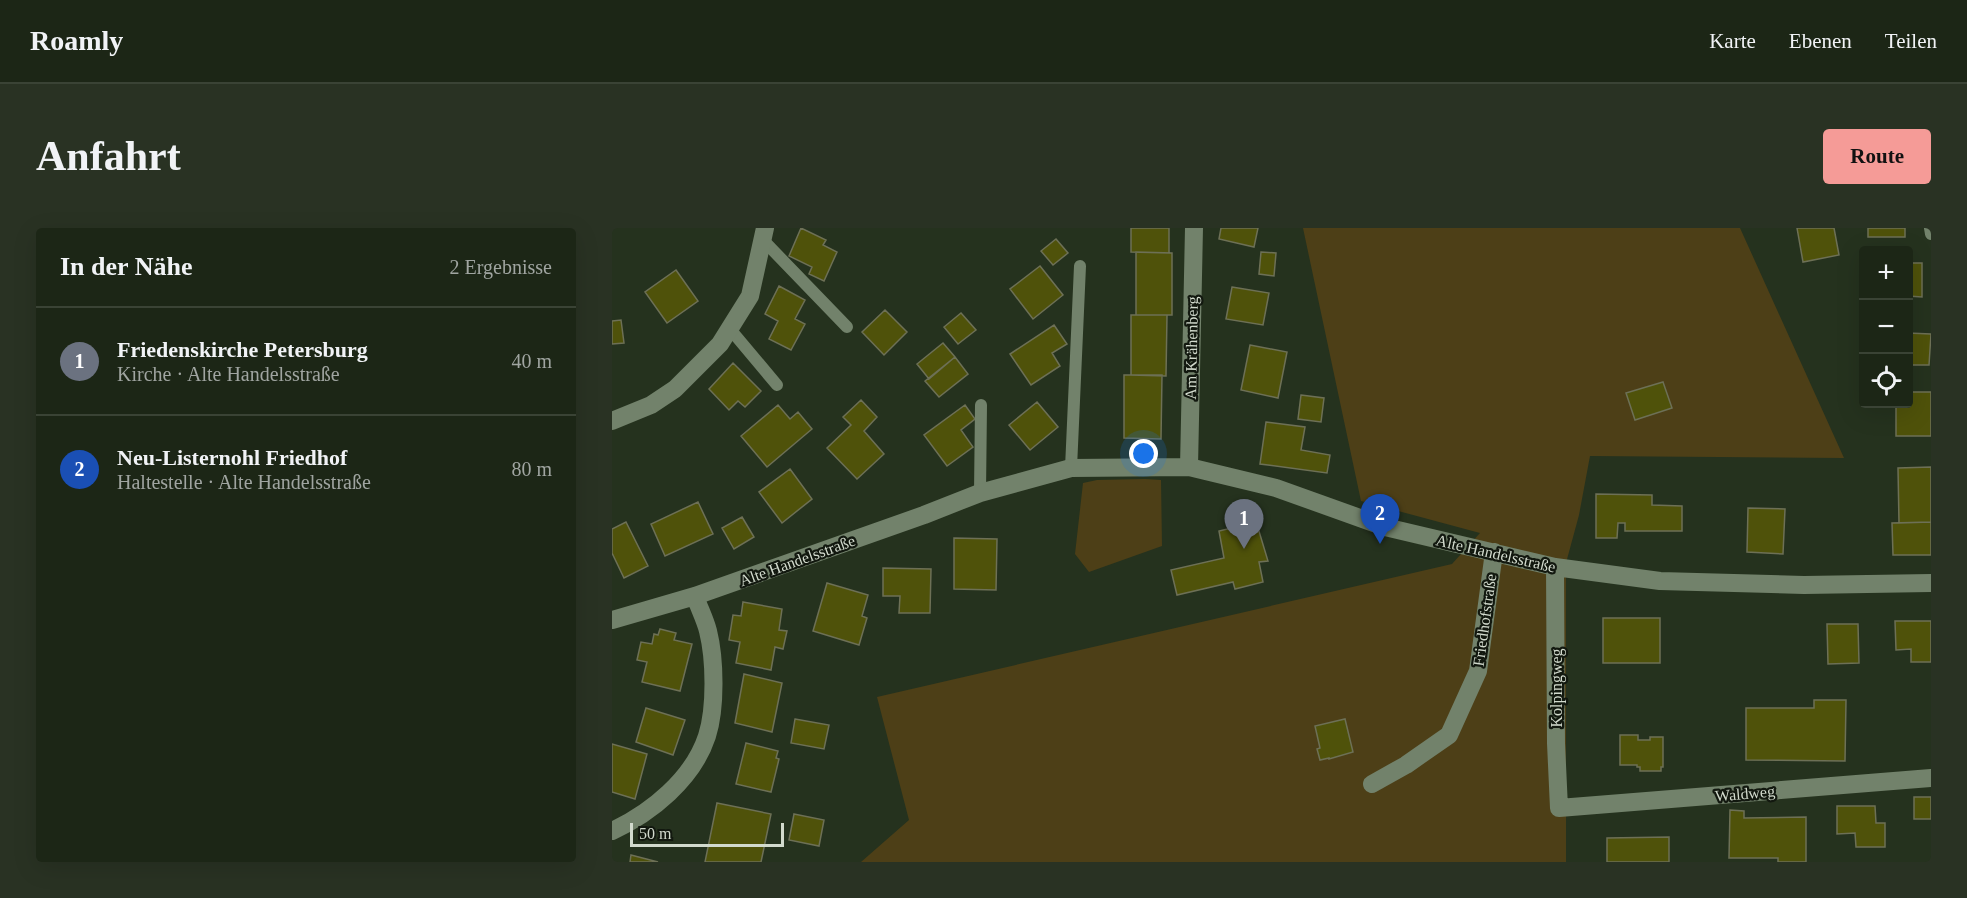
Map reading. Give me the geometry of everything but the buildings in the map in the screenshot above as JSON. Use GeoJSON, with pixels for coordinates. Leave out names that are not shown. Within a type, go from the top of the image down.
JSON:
{"type":"FeatureCollection","features":[{"type":"Feature","properties":{"kind":"street","name":"Am Krähenberg"},"geometry":{"type":"LineString","coordinates":[[1189,467],[1194,228]]}},
{"type":"Feature","properties":{"kind":"street"},"geometry":{"type":"LineString","coordinates":[[612,421],[651,405],[675,390],[720,344],[750,296],[764,234]]}},
{"type":"Feature","properties":{"kind":"street","name":"Alte Handelsstraße"},"geometry":{"type":"LineString","coordinates":[[612,620],[695,596],[980,493],[1071,468],[1189,467],[1276,488],[1385,527],[1556,567],[1660,581],[1803,585],[1931,583]]}},
{"type":"Feature","properties":{"kind":"street","name":"Friedhofstraße"},"geometry":{"type":"LineString","coordinates":[[1372,784],[1406,765],[1449,735],[1478,671],[1494,552]]}},
{"type":"Feature","properties":{"kind":"street","name":"Kolpingweg"},"geometry":{"type":"LineString","coordinates":[[1556,567],[1556,743],[1559,808]]}},
{"type":"Feature","properties":{"kind":"street"},"geometry":{"type":"LineString","coordinates":[[612,831],[664,798],[690,768],[707,736],[712,702],[713,669],[708,631],[695,596]]}},
{"type":"Feature","properties":{"kind":"street","name":"Waldweg"},"geometry":{"type":"LineString","coordinates":[[1559,808],[1931,778]]}},
{"type":"Feature","properties":{"kind":"lane"},"geometry":{"type":"LineString","coordinates":[[1930,228],[1931,234]]}},
{"type":"Feature","properties":{"kind":"lane"},"geometry":{"type":"LineString","coordinates":[[764,234],[847,327]]}},
{"type":"Feature","properties":{"kind":"lane"},"geometry":{"type":"LineString","coordinates":[[1071,468],[1080,266]]}},
{"type":"Feature","properties":{"kind":"lane"},"geometry":{"type":"LineString","coordinates":[[730,329],[777,385]]}},
{"type":"Feature","properties":{"kind":"lane"},"geometry":{"type":"LineString","coordinates":[[980,493],[981,405]]}},
{"type":"Feature","properties":{"kind":"shaded area"},"geometry":{"type":"Polygon","coordinates":[[[1303,228],[1740,228],[1844,458],[1590,456],[1579,515],[1566,563],[1566,862],[861,862],[909,820],[877,697],[1452,564],[1480,533],[1361,501],[1303,228]]]}},
{"type":"Feature","properties":{"kind":"shaded area"},"geometry":{"type":"Polygon","coordinates":[[[1097,480],[1161,480],[1162,546],[1089,572],[1075,554],[1083,483],[1097,480]]]}},
{"type":"Feature","properties":{"kind":"place","name":"Neu-Listernohl Friedhof"},"geometry":{"type":"Point","coordinates":[1380,544]}},
{"type":"Feature","properties":{"kind":"place","name":"Friedenskirche Petersburg"},"geometry":{"type":"Point","coordinates":[1244,549]}}]}
